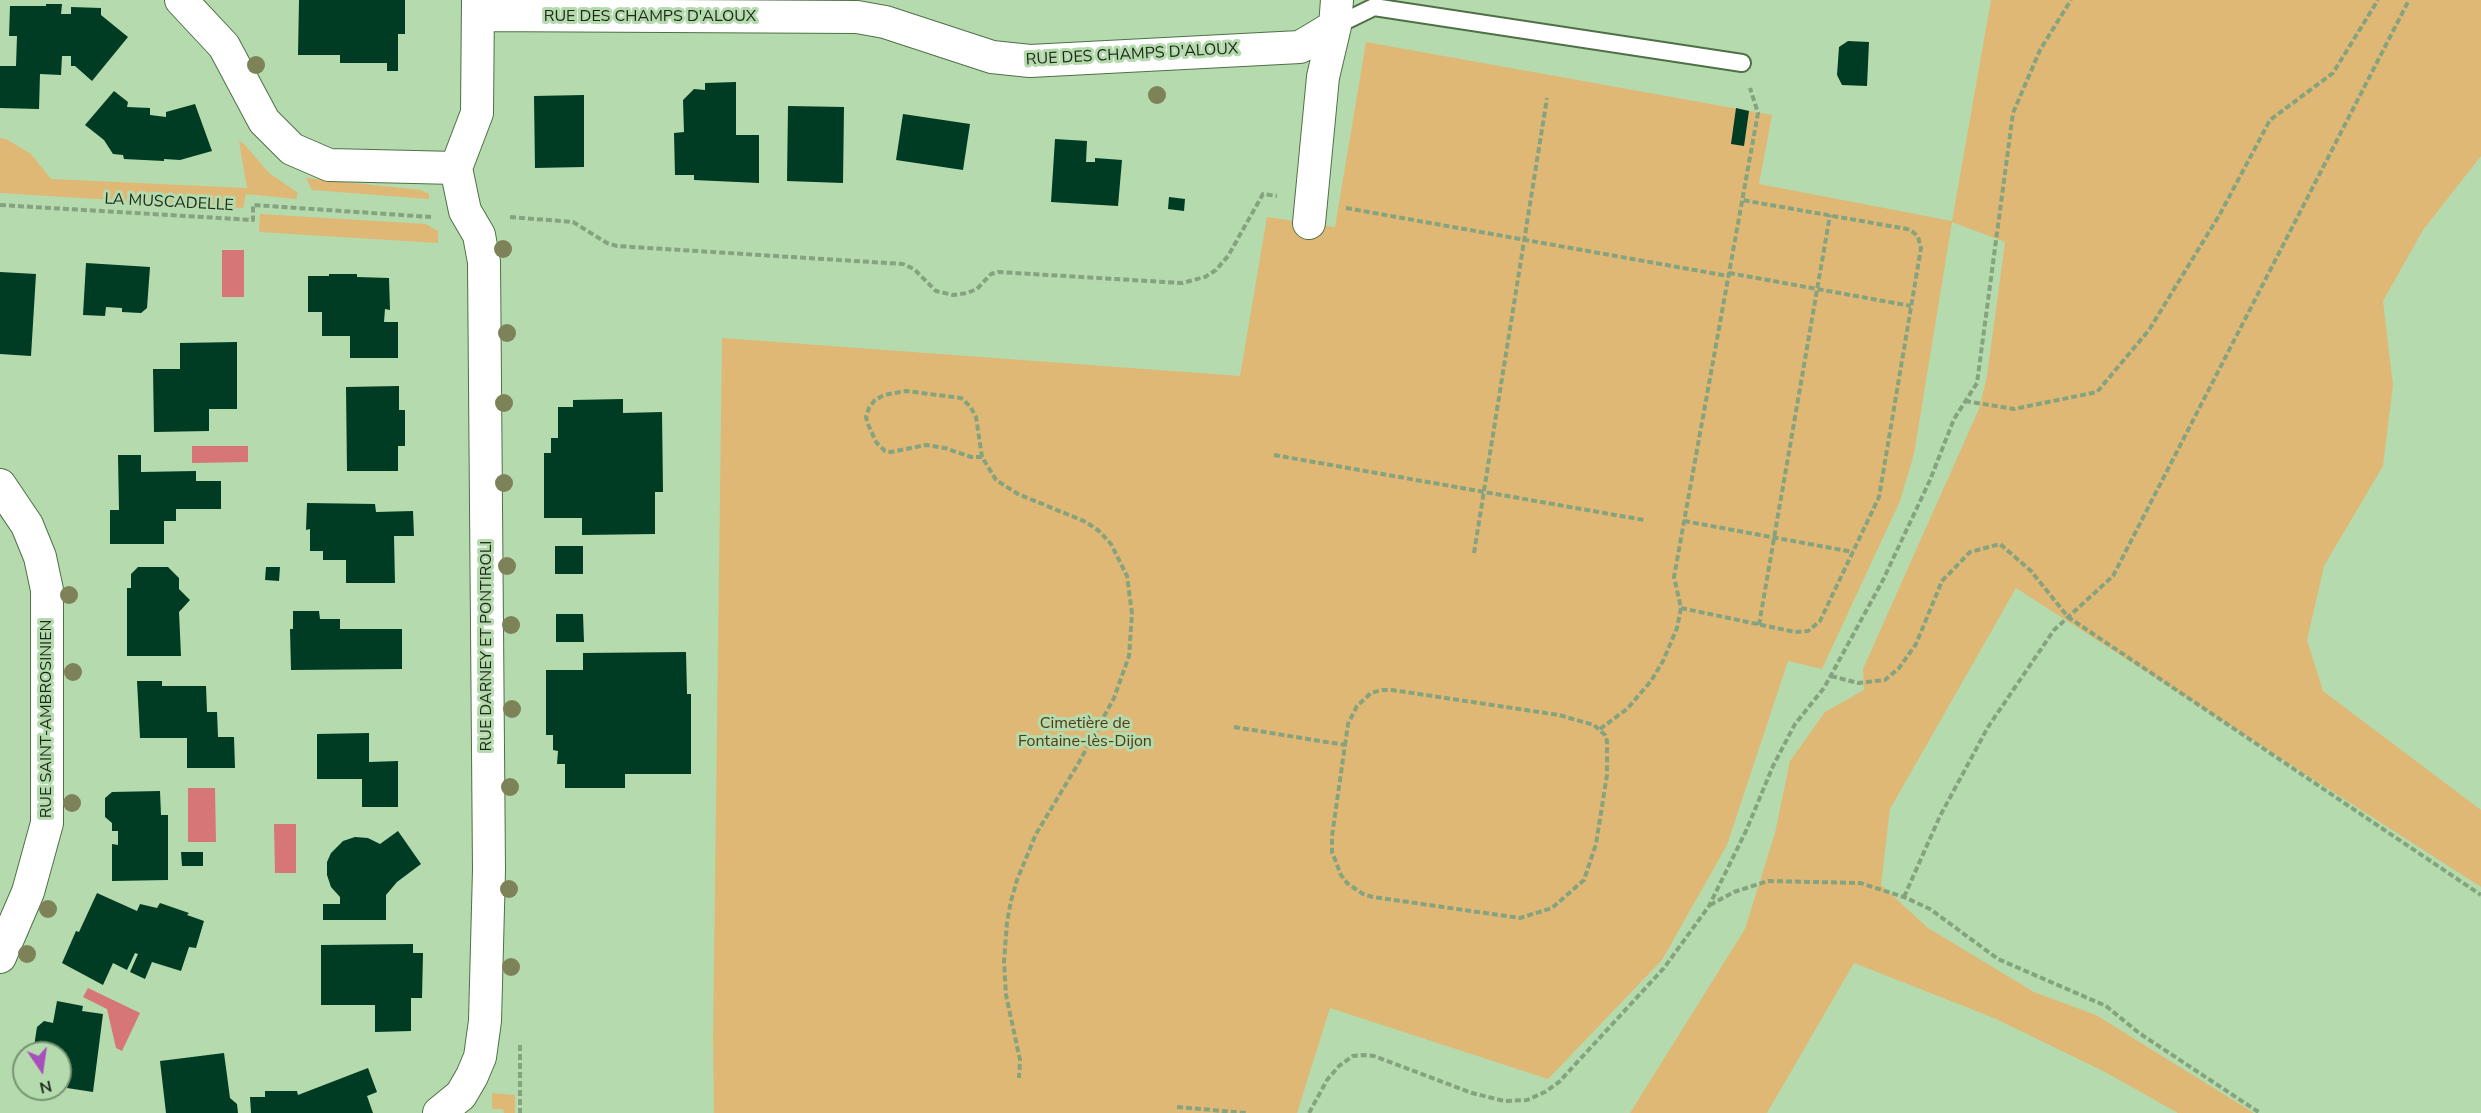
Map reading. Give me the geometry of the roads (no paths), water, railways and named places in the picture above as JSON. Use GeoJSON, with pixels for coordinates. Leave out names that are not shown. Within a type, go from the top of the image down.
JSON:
{"type":"FeatureCollection","features":[{"type":"Feature","properties":{"kind":"street"},"geometry":{"type":"LineString","coordinates":[[181,0],[224,46],[264,121],[292,148],[328,165],[456,168],[477,113],[478,8]]}},
{"type":"Feature","properties":{"kind":"street","name":"RUE DES CHAMPS D'ALOUX"},"geometry":{"type":"LineString","coordinates":[[478,8],[857,9],[885,22],[992,57],[1030,61],[1300,47],[1336,13]]}},
{"type":"Feature","properties":{"kind":"street"},"geometry":{"type":"LineString","coordinates":[[1310,212],[1323,77],[1336,13]]}},
{"type":"Feature","properties":{"kind":"street","name":"RUE DARNEY ET PONTIROLI"},"geometry":{"type":"LineString","coordinates":[[439,1113],[461,1095],[480,1057],[485,1022],[489,870],[484,262],[479,235],[465,211],[456,168]]}},
{"type":"Feature","properties":{"kind":"street","name":"RUE SAINT-AMBROSINIEN"},"geometry":{"type":"LineString","coordinates":[[0,485],[27,525],[40,557],[47,590],[47,823],[28,892],[0,957]]}},
{"type":"Feature","properties":{"kind":"lane"},"geometry":{"type":"LineString","coordinates":[[1336,13],[1374,7],[1742,63]]}},
{"type":"Feature","properties":{"kind":"park label","name":"Cimetière de Fontaine-lès-Dijon"},"geometry":{"type":"Point","coordinates":[1085,733]}}]}
